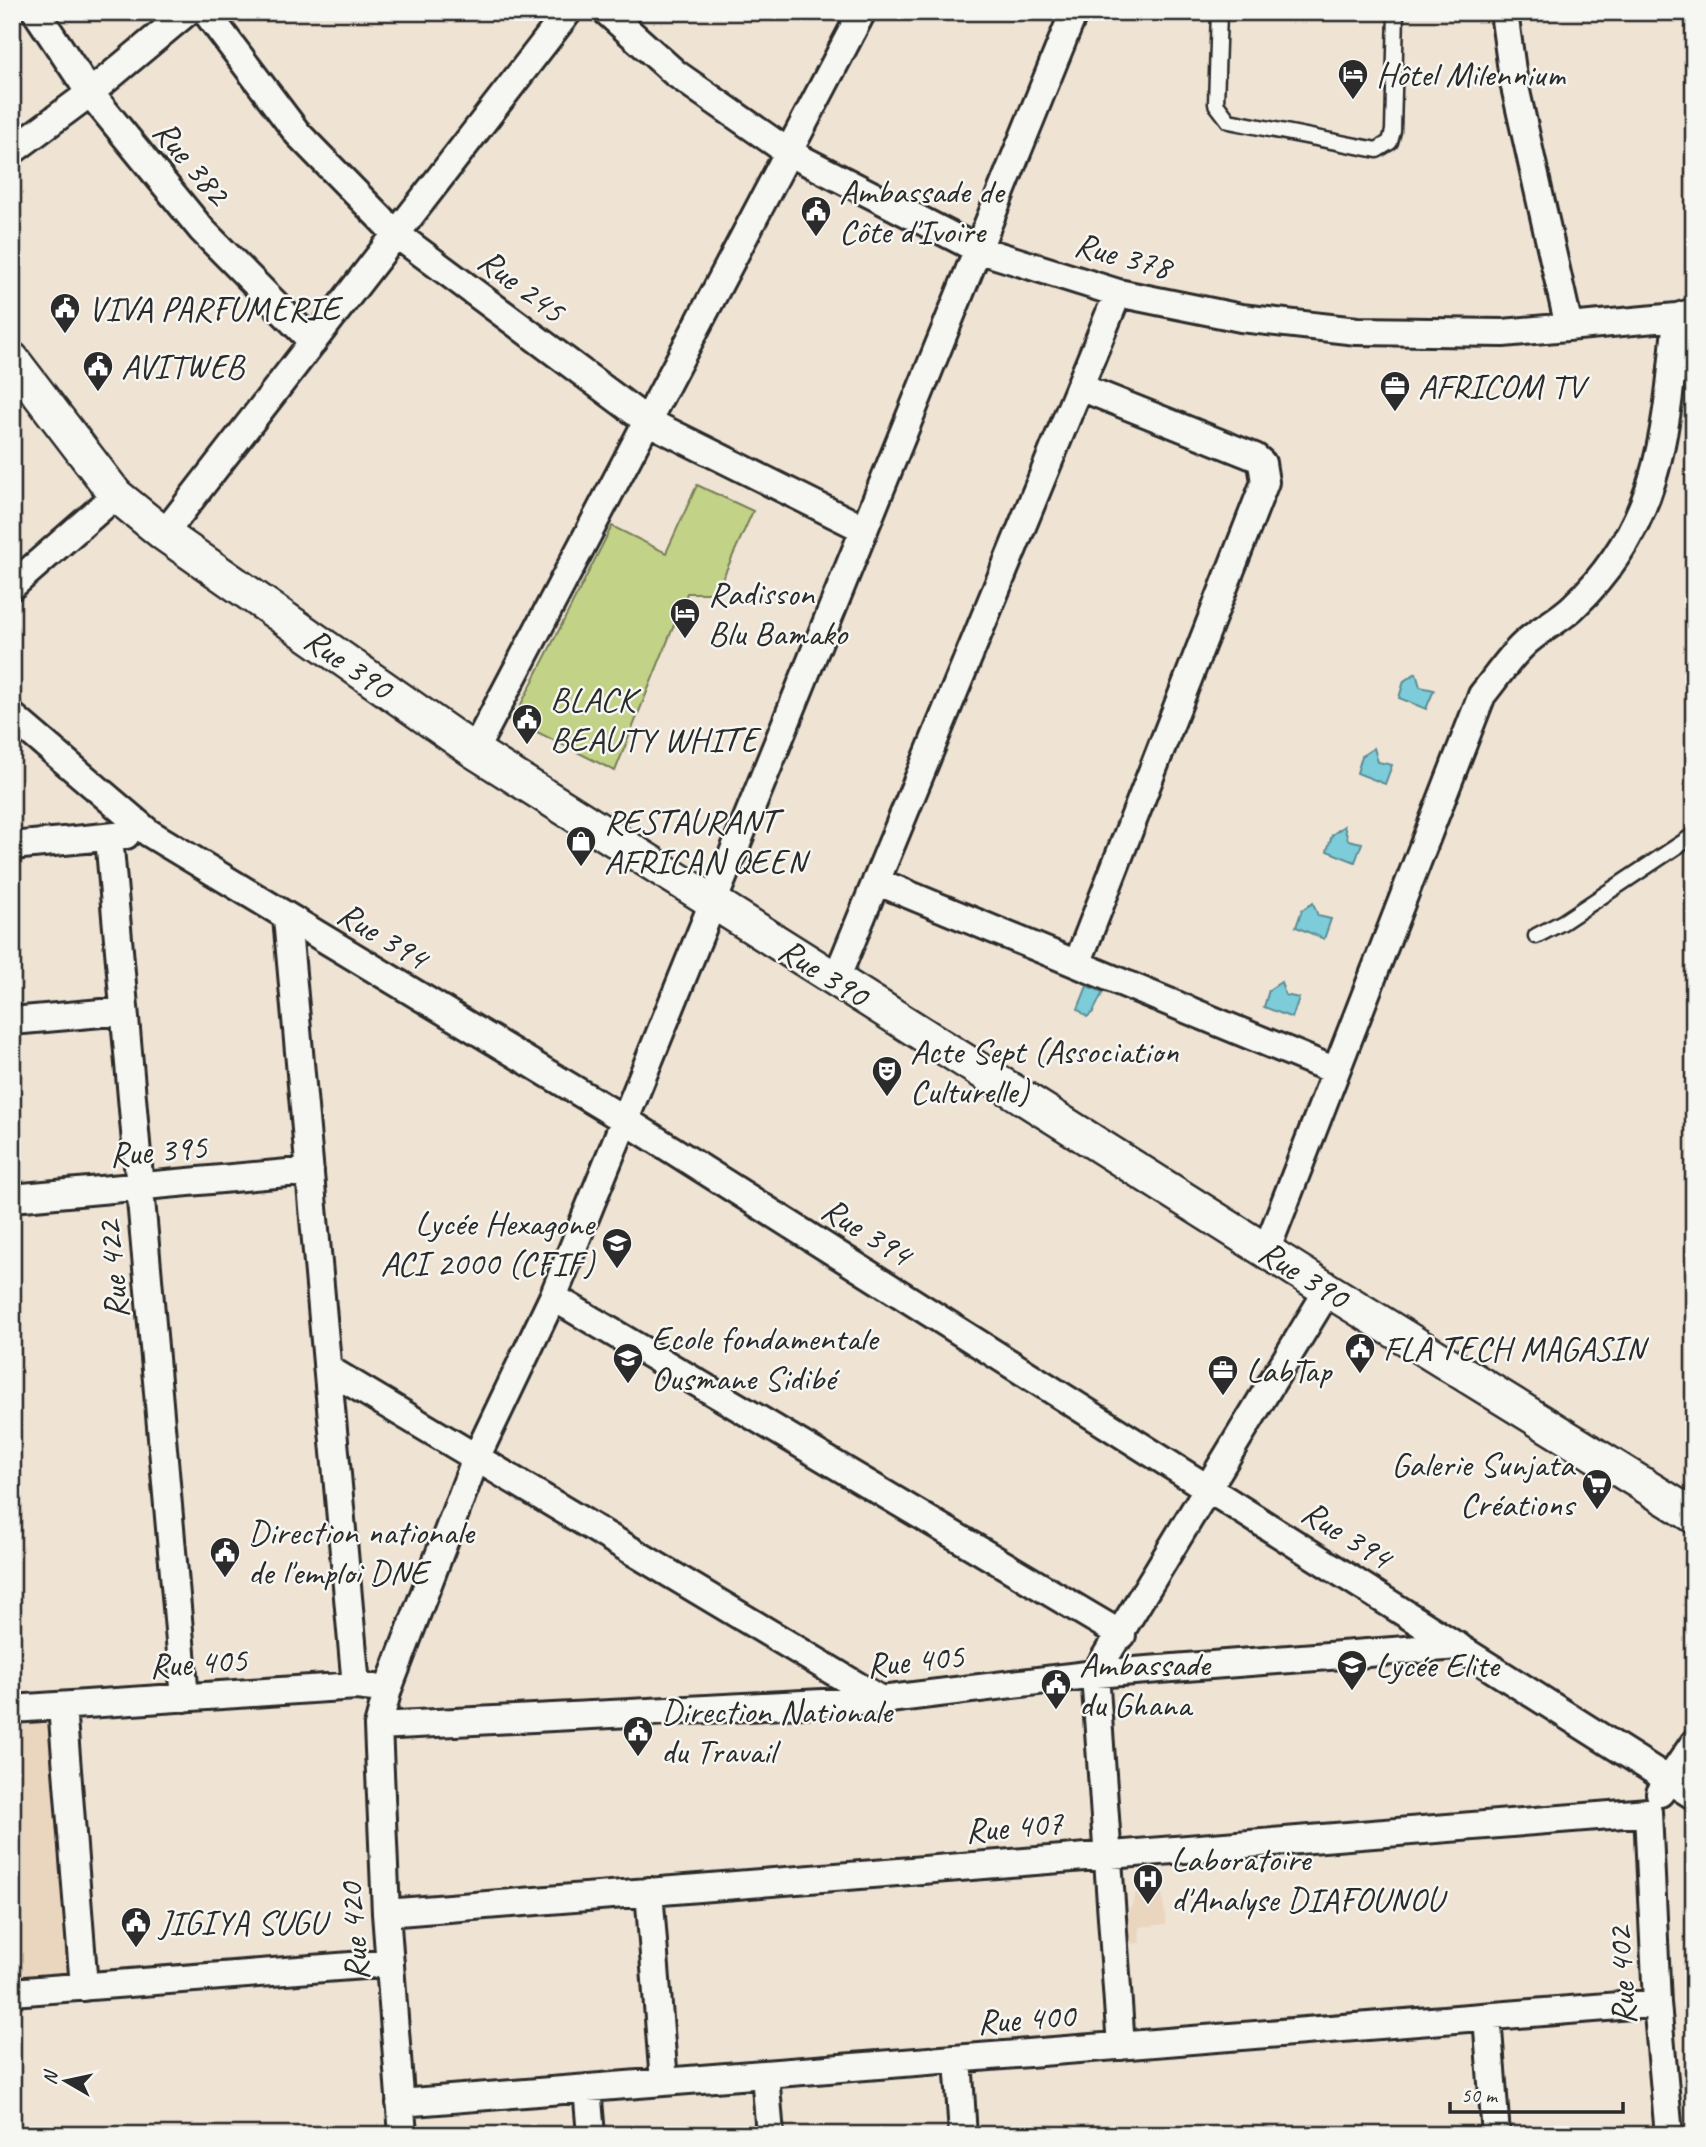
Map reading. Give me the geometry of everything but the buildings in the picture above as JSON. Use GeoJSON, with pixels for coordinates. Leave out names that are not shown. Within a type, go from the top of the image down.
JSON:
{"type":"FeatureCollection","features":[{"type":"Feature","properties":{"kind":"street","name":"Rue 382"},"geometry":{"type":"LineString","coordinates":[[36,12],[89,93],[202,230],[313,342]]}},
{"type":"Feature","properties":{"kind":"street"},"geometry":{"type":"LineString","coordinates":[[12,151],[89,93],[187,12]]}},
{"type":"Feature","properties":{"kind":"street","name":"Rue 245"},"geometry":{"type":"LineString","coordinates":[[206,12],[298,134],[396,234],[647,421],[864,528]]}},
{"type":"Feature","properties":{"kind":"street"},"geometry":{"type":"LineString","coordinates":[[164,534],[568,12]]}},
{"type":"Feature","properties":{"kind":"street","name":"Rue 378"},"geometry":{"type":"LineString","coordinates":[[607,12],[675,73],[788,152],[977,249],[1118,293],[1241,318],[1357,331],[1503,333],[1685,314]]}},
{"type":"Feature","properties":{"kind":"street"},"geometry":{"type":"LineString","coordinates":[[474,751],[862,12]]}},
{"type":"Feature","properties":{"kind":"street","name":"Rue 420"},"geometry":{"type":"LineString","coordinates":[[403,2135],[386,1913],[378,1726],[388,1689],[477,1458],[553,1297],[1074,12]]}},
{"type":"Feature","properties":{"kind":"street"},"geometry":{"type":"LineString","coordinates":[[1504,12],[1513,78],[1569,327]]}},
{"type":"Feature","properties":{"kind":"street"},"geometry":{"type":"LineString","coordinates":[[836,979],[1118,293]]}},
{"type":"Feature","properties":{"kind":"street"},"geometry":{"type":"LineString","coordinates":[[1266,1251],[1482,695],[1523,644],[1574,607],[1619,554],[1644,510],[1656,472],[1685,314]]}},
{"type":"Feature","properties":{"kind":"street","name":"Rue 390"},"geometry":{"type":"LineString","coordinates":[[12,359],[116,495],[164,534],[474,751],[1328,1290],[1694,1516]]}},
{"type":"Feature","properties":{"kind":"street"},"geometry":{"type":"LineString","coordinates":[[1077,964],[1265,482],[1262,463],[1255,457],[1080,387]]}},
{"type":"Feature","properties":{"kind":"street"},"geometry":{"type":"LineString","coordinates":[[12,586],[116,495]]}},
{"type":"Feature","properties":{"kind":"street","name":"Rue 394"},"geometry":{"type":"LineString","coordinates":[[12,716],[149,833],[625,1120],[1694,1796]]}},
{"type":"Feature","properties":{"kind":"street"},"geometry":{"type":"LineString","coordinates":[[12,846],[149,833]]}},
{"type":"Feature","properties":{"kind":"street","name":"Rue 422"},"geometry":{"type":"LineString","coordinates":[[109,837],[185,1698]]}},
{"type":"Feature","properties":{"kind":"street"},"geometry":{"type":"LineString","coordinates":[[876,881],[1336,1071]]}},
{"type":"Feature","properties":{"kind":"street"},"geometry":{"type":"LineString","coordinates":[[287,918],[356,1686]]}},
{"type":"Feature","properties":{"kind":"street"},"geometry":{"type":"LineString","coordinates":[[12,1021],[124,1011]]}},
{"type":"Feature","properties":{"kind":"street","name":"Rue 395"},"geometry":{"type":"LineString","coordinates":[[12,1198],[310,1171]]}},
{"type":"Feature","properties":{"kind":"street"},"geometry":{"type":"LineString","coordinates":[[1121,2046],[1095,1674],[1122,1635],[1328,1290]]}},
{"type":"Feature","properties":{"kind":"street"},"geometry":{"type":"LineString","coordinates":[[553,1297],[1122,1635]]}},
{"type":"Feature","properties":{"kind":"street"},"geometry":{"type":"LineString","coordinates":[[328,1369],[881,1700]]}},
{"type":"Feature","properties":{"kind":"street","name":"Rue 405"},"geometry":{"type":"LineString","coordinates":[[378,1726],[881,1700],[1095,1674],[1458,1646]]}},
{"type":"Feature","properties":{"kind":"street","name":"Rue 405"},"geometry":{"type":"LineString","coordinates":[[12,1709],[356,1686],[388,1689]]}},
{"type":"Feature","properties":{"kind":"street"},"geometry":{"type":"LineString","coordinates":[[62,1706],[83,1987]]}},
{"type":"Feature","properties":{"kind":"street"},"geometry":{"type":"LineString","coordinates":[[1648,1812],[1694,1743]]}},
{"type":"Feature","properties":{"kind":"street","name":"Rue 407"},"geometry":{"type":"LineString","coordinates":[[386,1913],[1106,1853],[1648,1812]]}},
{"type":"Feature","properties":{"kind":"street","name":"Rue 402"},"geometry":{"type":"LineString","coordinates":[[1648,1812],[1657,2003],[1669,2135]]}},
{"type":"Feature","properties":{"kind":"street"},"geometry":{"type":"LineString","coordinates":[[649,1891],[664,2082]]}},
{"type":"Feature","properties":{"kind":"street"},"geometry":{"type":"LineString","coordinates":[[12,1992],[390,1963]]}},
{"type":"Feature","properties":{"kind":"street","name":"Rue 400"},"geometry":{"type":"LineString","coordinates":[[400,2103],[1657,2003]]}},
{"type":"Feature","properties":{"kind":"street"},"geometry":{"type":"LineString","coordinates":[[1487,2017],[1496,2135]]}},
{"type":"Feature","properties":{"kind":"street"},"geometry":{"type":"LineString","coordinates":[[958,2059],[963,2135]]}},
{"type":"Feature","properties":{"kind":"street"},"geometry":{"type":"LineString","coordinates":[[765,2074],[770,2135]]}},
{"type":"Feature","properties":{"kind":"street"},"geometry":{"type":"LineString","coordinates":[[587,2088],[590,2135]]}},
{"type":"Feature","properties":{"kind":"lane"},"geometry":{"type":"LineString","coordinates":[[1219,12],[1216,104],[1221,115],[1230,121],[1377,150],[1390,142],[1393,131],[1395,12]]}},
{"type":"Feature","properties":{"kind":"lane"},"geometry":{"type":"LineString","coordinates":[[1536,936],[1694,835]]}},
{"type":"Feature","properties":{"kind":"shaded area"},"geometry":{"type":"Polygon","coordinates":[[[56,1715],[77,1982],[12,1987],[12,1720],[56,1715]]]}},
{"type":"Feature","properties":{"kind":"shaded area","name":"Laboratoire d'Analyse DIAFOUNOU"},"geometry":{"type":"Polygon","coordinates":[[[1162,1891],[1166,1924],[1139,1927],[1140,1943],[1130,1944],[1127,1919],[1136,1893],[1162,1891]]]}},
{"type":"Feature","properties":{"kind":"green space"},"geometry":{"type":"Polygon","coordinates":[[[697,485],[753,511],[716,593],[687,593],[615,771],[513,720],[612,526],[666,553],[697,485]]]}},
{"type":"Feature","properties":{"kind":"water"},"geometry":{"type":"Polygon","coordinates":[[[1416,673],[1420,687],[1434,690],[1426,709],[1399,698],[1404,681],[1416,673]]]}},
{"type":"Feature","properties":{"kind":"water"},"geometry":{"type":"Polygon","coordinates":[[[1374,748],[1378,762],[1392,765],[1385,784],[1357,773],[1362,756],[1374,748]]]}},
{"type":"Feature","properties":{"kind":"water"},"geometry":{"type":"Polygon","coordinates":[[[1344,826],[1348,840],[1362,843],[1355,862],[1327,851],[1332,835],[1344,826]]]}},
{"type":"Feature","properties":{"kind":"water"},"geometry":{"type":"Polygon","coordinates":[[[1313,903],[1318,916],[1331,919],[1324,939],[1296,927],[1302,910],[1313,903]]]}},
{"type":"Feature","properties":{"kind":"water"},"geometry":{"type":"Polygon","coordinates":[[[1281,982],[1285,995],[1299,998],[1292,1018],[1264,1007],[1269,990],[1281,982]]]}},
{"type":"Feature","properties":{"kind":"water"},"geometry":{"type":"Polygon","coordinates":[[[1087,986],[1103,992],[1093,1012],[1087,1017],[1078,1009],[1087,986]]]}},
{"type":"Feature","properties":{"kind":"place","name":"Hôtel Milennium"},"geometry":{"type":"Point","coordinates":[1353,101]}},
{"type":"Feature","properties":{"kind":"place","name":"Ambassade de Côte d'Ivoire"},"geometry":{"type":"Point","coordinates":[816,238]}},
{"type":"Feature","properties":{"kind":"place","name":"VIVA PARFUMERIE"},"geometry":{"type":"Point","coordinates":[65,335]}},
{"type":"Feature","properties":{"kind":"place","name":"AVITWEB"},"geometry":{"type":"Point","coordinates":[98,393]}},
{"type":"Feature","properties":{"kind":"place","name":"AFRICOM TV"},"geometry":{"type":"Point","coordinates":[1395,413]}},
{"type":"Feature","properties":{"kind":"place","name":"Radisson Blu Bamako"},"geometry":{"type":"Point","coordinates":[685,640]}},
{"type":"Feature","properties":{"kind":"place","name":"BLACK BEAUTY WHITE"},"geometry":{"type":"Point","coordinates":[527,746]}},
{"type":"Feature","properties":{"kind":"place","name":"RESTAURANT AFRICAN QEEN"},"geometry":{"type":"Point","coordinates":[581,868]}},
{"type":"Feature","properties":{"kind":"place","name":"Acte Sept (Association Culturelle)"},"geometry":{"type":"Point","coordinates":[887,1098]}},
{"type":"Feature","properties":{"kind":"place","name":"Lycée Hexagone ACI 2000 (CFIF)"},"geometry":{"type":"Point","coordinates":[617,1270]}},
{"type":"Feature","properties":{"kind":"place","name":"FLA TECH MAGASIN"},"geometry":{"type":"Point","coordinates":[1360,1375]}},
{"type":"Feature","properties":{"kind":"place","name":"Ecole fondamentale Ousmane Sidibé"},"geometry":{"type":"Point","coordinates":[628,1385]}},
{"type":"Feature","properties":{"kind":"place","name":"LabTap"},"geometry":{"type":"Point","coordinates":[1223,1397]}},
{"type":"Feature","properties":{"kind":"place","name":"Galerie Sunjata Créations"},"geometry":{"type":"Point","coordinates":[1597,1511]}},
{"type":"Feature","properties":{"kind":"place","name":"Direction nationale de l'emploi DNE"},"geometry":{"type":"Point","coordinates":[225,1579]}},
{"type":"Feature","properties":{"kind":"place","name":"Lycée Elite"},"geometry":{"type":"Point","coordinates":[1352,1692]}},
{"type":"Feature","properties":{"kind":"place","name":"Ambassade du Ghana"},"geometry":{"type":"Point","coordinates":[1056,1711]}},
{"type":"Feature","properties":{"kind":"place","name":"Direction Nationale du Travail"},"geometry":{"type":"Point","coordinates":[638,1758]}},
{"type":"Feature","properties":{"kind":"place","name":"Laboratoire d'Analyse DIAFOUNOU"},"geometry":{"type":"Point","coordinates":[1148,1906]}},
{"type":"Feature","properties":{"kind":"place","name":"JIGIYA SUGU"},"geometry":{"type":"Point","coordinates":[136,1949]}}]}
